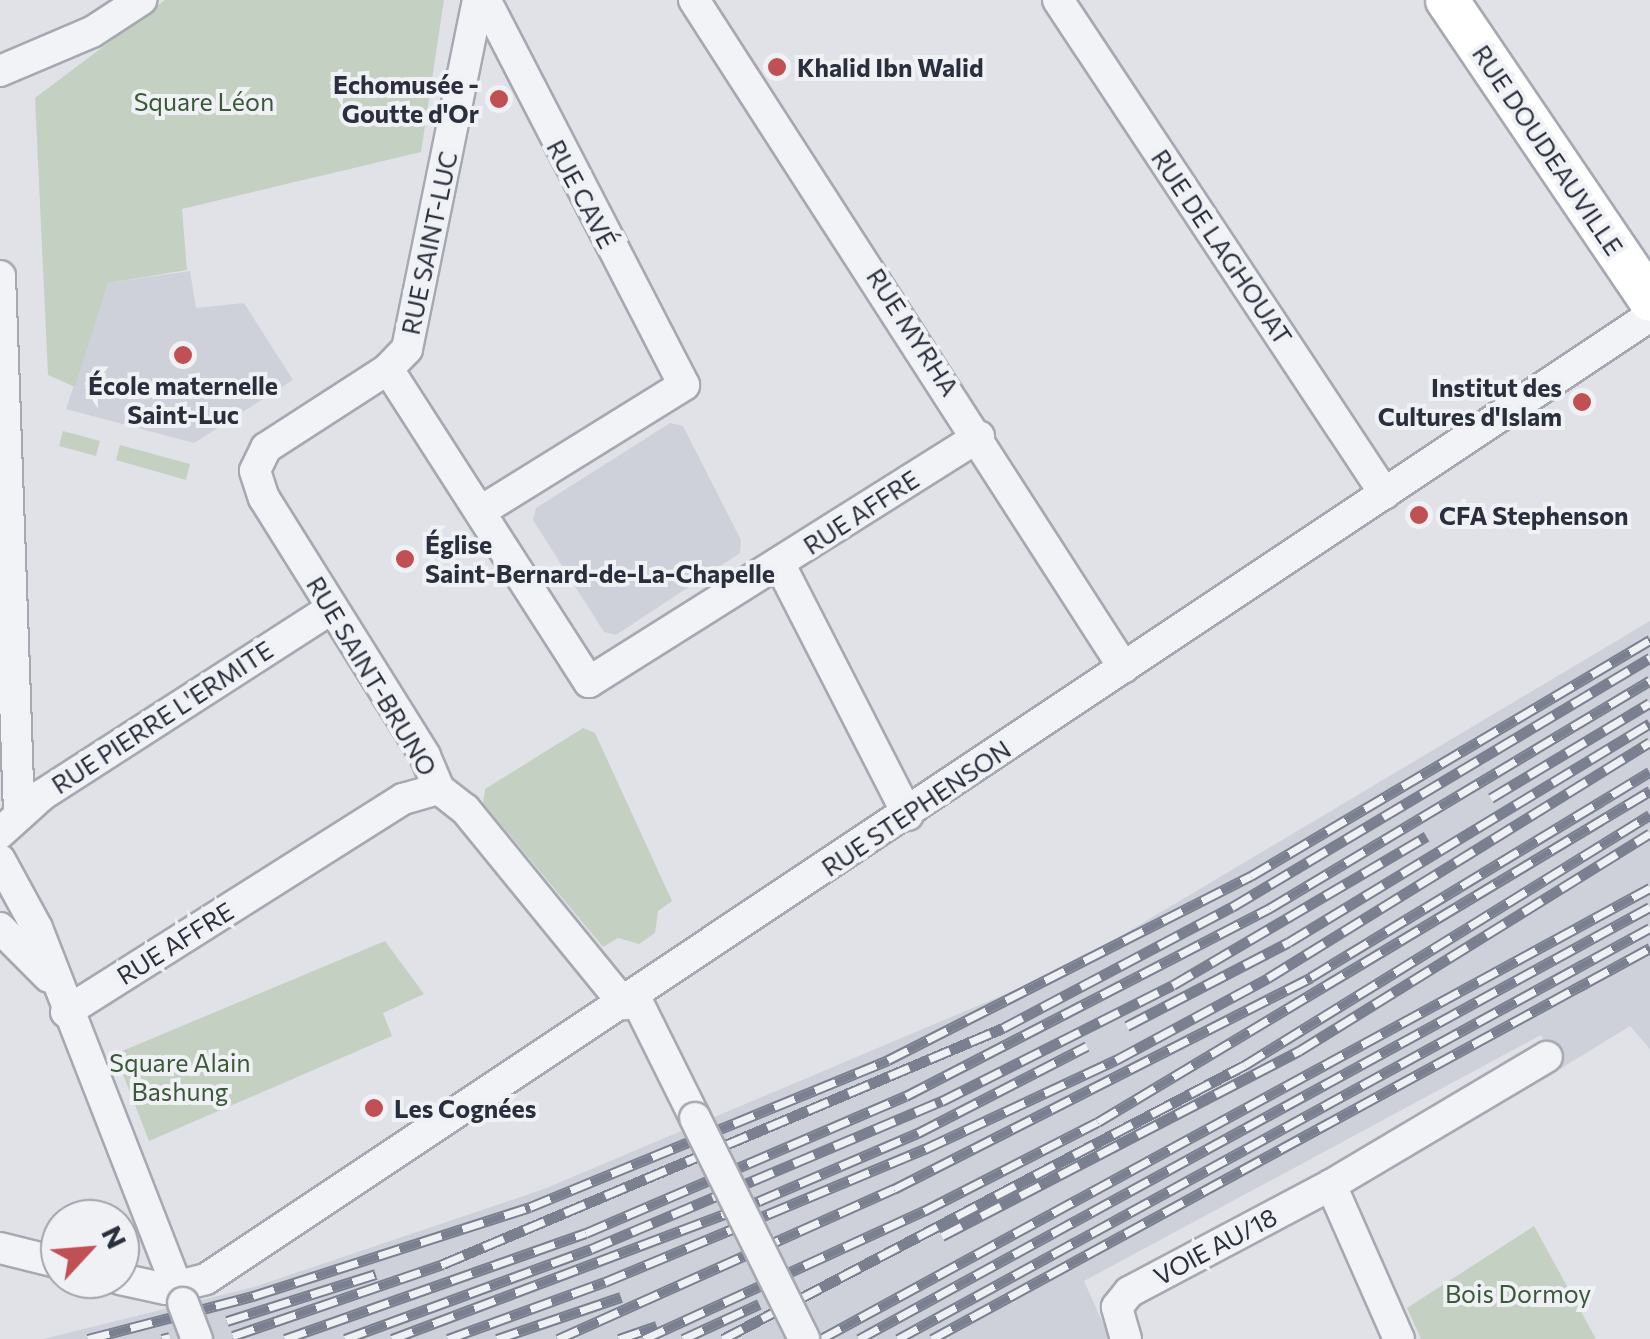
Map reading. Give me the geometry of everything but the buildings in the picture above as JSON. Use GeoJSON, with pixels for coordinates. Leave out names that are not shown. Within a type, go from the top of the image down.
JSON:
{"type":"FeatureCollection","features":[{"type":"Feature","properties":{"kind":"street"},"geometry":{"type":"LineString","coordinates":[[0,71],[77,39],[141,0]]}},
{"type":"Feature","properties":{"kind":"street","name":"RUE SAINT-LUC"},"geometry":{"type":"LineString","coordinates":[[255,471],[266,448],[388,369],[407,348],[481,0]]}},
{"type":"Feature","properties":{"kind":"street","name":"RUE CAVÉ"},"geometry":{"type":"LineString","coordinates":[[481,0],[684,385],[481,511]]}},
{"type":"Feature","properties":{"kind":"street","name":"RUE MYRHA"},"geometry":{"type":"LineString","coordinates":[[694,0],[979,436],[1124,668]]}},
{"type":"Feature","properties":{"kind":"street","name":"RUE DE LAGHOUAT"},"geometry":{"type":"LineString","coordinates":[[1058,0],[1385,494]]}},
{"type":"Feature","properties":{"kind":"street","name":"RUE DOUDEAUVILLE"},"geometry":{"type":"LineString","coordinates":[[1447,0],[1650,300]]}},
{"type":"Feature","properties":{"kind":"street"},"geometry":{"type":"LineString","coordinates":[[0,276],[10,822]]}},
{"type":"Feature","properties":{"kind":"street","name":"RUE STEPHENSON"},"geometry":{"type":"LineString","coordinates":[[180,1296],[908,815],[1650,316]]}},
{"type":"Feature","properties":{"kind":"street"},"geometry":{"type":"LineString","coordinates":[[388,369],[481,511]]}},
{"type":"Feature","properties":{"kind":"street","name":"RUE AFFRE"},"geometry":{"type":"LineString","coordinates":[[481,511],[590,682],[979,436]]}},
{"type":"Feature","properties":{"kind":"street","name":"RUE SAINT-BRUNO"},"geometry":{"type":"LineString","coordinates":[[255,471],[264,498],[439,789],[465,809],[629,1000],[694,1118],[804,1339]]}},
{"type":"Feature","properties":{"kind":"street"},"geometry":{"type":"LineString","coordinates":[[780,564],[908,815]]}},
{"type":"Feature","properties":{"kind":"street","name":"RUE PIERRE L'ERMITE"},"geometry":{"type":"LineString","coordinates":[[10,822],[331,608]]}},
{"type":"Feature","properties":{"kind":"street","name":"RUE AFFRE"},"geometry":{"type":"LineString","coordinates":[[66,1012],[404,800],[439,789]]}},
{"type":"Feature","properties":{"kind":"street"},"geometry":{"type":"LineString","coordinates":[[0,860],[37,928],[52,979],[197,1339]]}},
{"type":"Feature","properties":{"kind":"street"},"geometry":{"type":"LineString","coordinates":[[0,928],[52,979]]}},
{"type":"Feature","properties":{"kind":"street","name":"VOIE AU/18"},"geometry":{"type":"LineString","coordinates":[[1122,1330],[1120,1300],[1129,1292],[1332,1184],[1547,1057]]}},
{"type":"Feature","properties":{"kind":"street"},"geometry":{"type":"LineString","coordinates":[[1332,1184],[1399,1339]]}},
{"type":"Feature","properties":{"kind":"street"},"geometry":{"type":"LineString","coordinates":[[0,1248],[40,1258]]}},
{"type":"Feature","properties":{"kind":"street"},"geometry":{"type":"LineString","coordinates":[[140,1285],[180,1296]]}},
{"type":"Feature","properties":{"kind":"shaded area","name":"École maternelle Saint-Luc"},"geometry":{"type":"Polygon","coordinates":[[[190,271],[196,308],[244,303],[293,380],[194,443],[66,409],[108,283],[190,271]]]}},
{"type":"Feature","properties":{"kind":"shaded area"},"geometry":{"type":"Polygon","coordinates":[[[670,423],[683,426],[741,540],[740,553],[616,635],[604,632],[533,520],[536,508],[670,423]]]}},
{"type":"Feature","properties":{"kind":"shaded area"},"geometry":{"type":"Polygon","coordinates":[[[1650,621],[1650,1049],[1630,1026],[1560,1069],[1541,1035],[1084,1281],[1110,1339],[43,1339],[254,1287],[544,1189],[1067,968],[1650,621]]]}},
{"type":"Feature","properties":{"kind":"green space","name":"Square Léon"},"geometry":{"type":"Polygon","coordinates":[[[165,0],[444,0],[421,152],[182,209],[187,270],[108,283],[75,387],[48,375],[35,98],[165,0]]]}},
{"type":"Feature","properties":{"kind":"green space"},"geometry":{"type":"Polygon","coordinates":[[[63,431],[100,441],[96,456],[59,446],[63,431]]]}},
{"type":"Feature","properties":{"kind":"green space"},"geometry":{"type":"Polygon","coordinates":[[[120,445],[190,464],[186,480],[116,460],[120,445]]]}},
{"type":"Feature","properties":{"kind":"green space"},"geometry":{"type":"Polygon","coordinates":[[[583,728],[595,733],[672,901],[658,911],[655,933],[639,944],[618,938],[603,947],[483,803],[485,789],[583,728]]]}},
{"type":"Feature","properties":{"kind":"green space","name":"Square Alain Bashung"},"geometry":{"type":"Polygon","coordinates":[[[385,941],[424,994],[383,1013],[392,1036],[149,1141],[115,1054],[385,941]]]}},
{"type":"Feature","properties":{"kind":"green space","name":"Bois Dormoy"},"geometry":{"type":"Polygon","coordinates":[[[1534,1226],[1596,1339],[1421,1339],[1407,1308],[1534,1226]]]}},
{"type":"Feature","properties":{"kind":"railway"},"geometry":{"type":"LineString","coordinates":[[88,1339],[253,1296],[530,1207],[888,1060],[1251,876],[1650,640]]}},
{"type":"Feature","properties":{"kind":"railway"},"geometry":{"type":"LineString","coordinates":[[233,1336],[443,1264],[1003,1028],[1232,907],[1650,658]]}},
{"type":"Feature","properties":{"kind":"railway"},"geometry":{"type":"LineString","coordinates":[[285,1339],[586,1233],[906,1096],[1270,908],[1650,681]]}},
{"type":"Feature","properties":{"kind":"railway"},"geometry":{"type":"LineString","coordinates":[[1491,798],[1650,703]]}},
{"type":"Feature","properties":{"kind":"railway"},"geometry":{"type":"LineString","coordinates":[[1127,1026],[1289,942],[1650,723]]}},
{"type":"Feature","properties":{"kind":"railway"},"geometry":{"type":"LineString","coordinates":[[448,1339],[605,1282],[925,1149],[1116,1060],[1268,978],[1650,742]]}},
{"type":"Feature","properties":{"kind":"railway"},"geometry":{"type":"LineString","coordinates":[[558,1339],[894,1189],[1311,977],[1650,772]]}},
{"type":"Feature","properties":{"kind":"railway"},"geometry":{"type":"LineString","coordinates":[[644,1339],[924,1211],[1098,1122],[1650,791]]}},
{"type":"Feature","properties":{"kind":"railway"},"geometry":{"type":"LineString","coordinates":[[723,1339],[1245,1065],[1650,815]]}},
{"type":"Feature","properties":{"kind":"railway"},"geometry":{"type":"LineString","coordinates":[[942,1236],[1299,1051],[1650,833]]}},
{"type":"Feature","properties":{"kind":"railway"},"geometry":{"type":"LineString","coordinates":[[345,1339],[591,1249],[942,1101],[1173,985],[1427,836]]}},
{"type":"Feature","properties":{"kind":"railway"},"geometry":{"type":"LineString","coordinates":[[821,1339],[1650,888]]}},
{"type":"Feature","properties":{"kind":"railway"},"geometry":{"type":"LineString","coordinates":[[859,1339],[1650,907]]}},
{"type":"Feature","properties":{"kind":"railway"},"geometry":{"type":"LineString","coordinates":[[898,1339],[1650,928]]}},
{"type":"Feature","properties":{"kind":"railway"},"geometry":{"type":"LineString","coordinates":[[932,1339],[1650,948]]}},
{"type":"Feature","properties":{"kind":"railway"},"geometry":{"type":"LineString","coordinates":[[392,1339],[759,1201],[918,1133],[1087,1046]]}},
{"type":"Feature","properties":{"kind":"railway"},"geometry":{"type":"LineString","coordinates":[[227,1321],[376,1274]]}},
{"type":"Feature","properties":{"kind":"railway"},"geometry":{"type":"LineString","coordinates":[[497,1339],[621,1297]]}},
{"type":"Feature","properties":{"kind":"railway"},"geometry":{"type":"LineString","coordinates":[[683,1339],[759,1304]]}},
{"type":"Feature","properties":{"kind":"railway"},"geometry":{"type":"LineString","coordinates":[[619,1339],[657,1326]]}},
{"type":"Feature","properties":{"kind":"railway"},"geometry":{"type":"LineString","coordinates":[[162,1339],[170,1337]]}},
{"type":"Feature","properties":{"kind":"place","name":"Khalid Ibn Walid"},"geometry":{"type":"Point","coordinates":[777,67]}},
{"type":"Feature","properties":{"kind":"place","name":"Echomusée - Goutte d'Or"},"geometry":{"type":"Point","coordinates":[499,99]}},
{"type":"Feature","properties":{"kind":"place","name":"École maternelle Saint-Luc"},"geometry":{"type":"Point","coordinates":[183,355]}},
{"type":"Feature","properties":{"kind":"place","name":"Institut des Cultures d'Islam"},"geometry":{"type":"Point","coordinates":[1582,402]}},
{"type":"Feature","properties":{"kind":"place","name":"CFA Stephenson"},"geometry":{"type":"Point","coordinates":[1419,515]}},
{"type":"Feature","properties":{"kind":"place","name":"Église Saint-Bernard-de-La-Chapelle"},"geometry":{"type":"Point","coordinates":[405,559]}},
{"type":"Feature","properties":{"kind":"place","name":"Les Cognées"},"geometry":{"type":"Point","coordinates":[374,1108]}}]}
